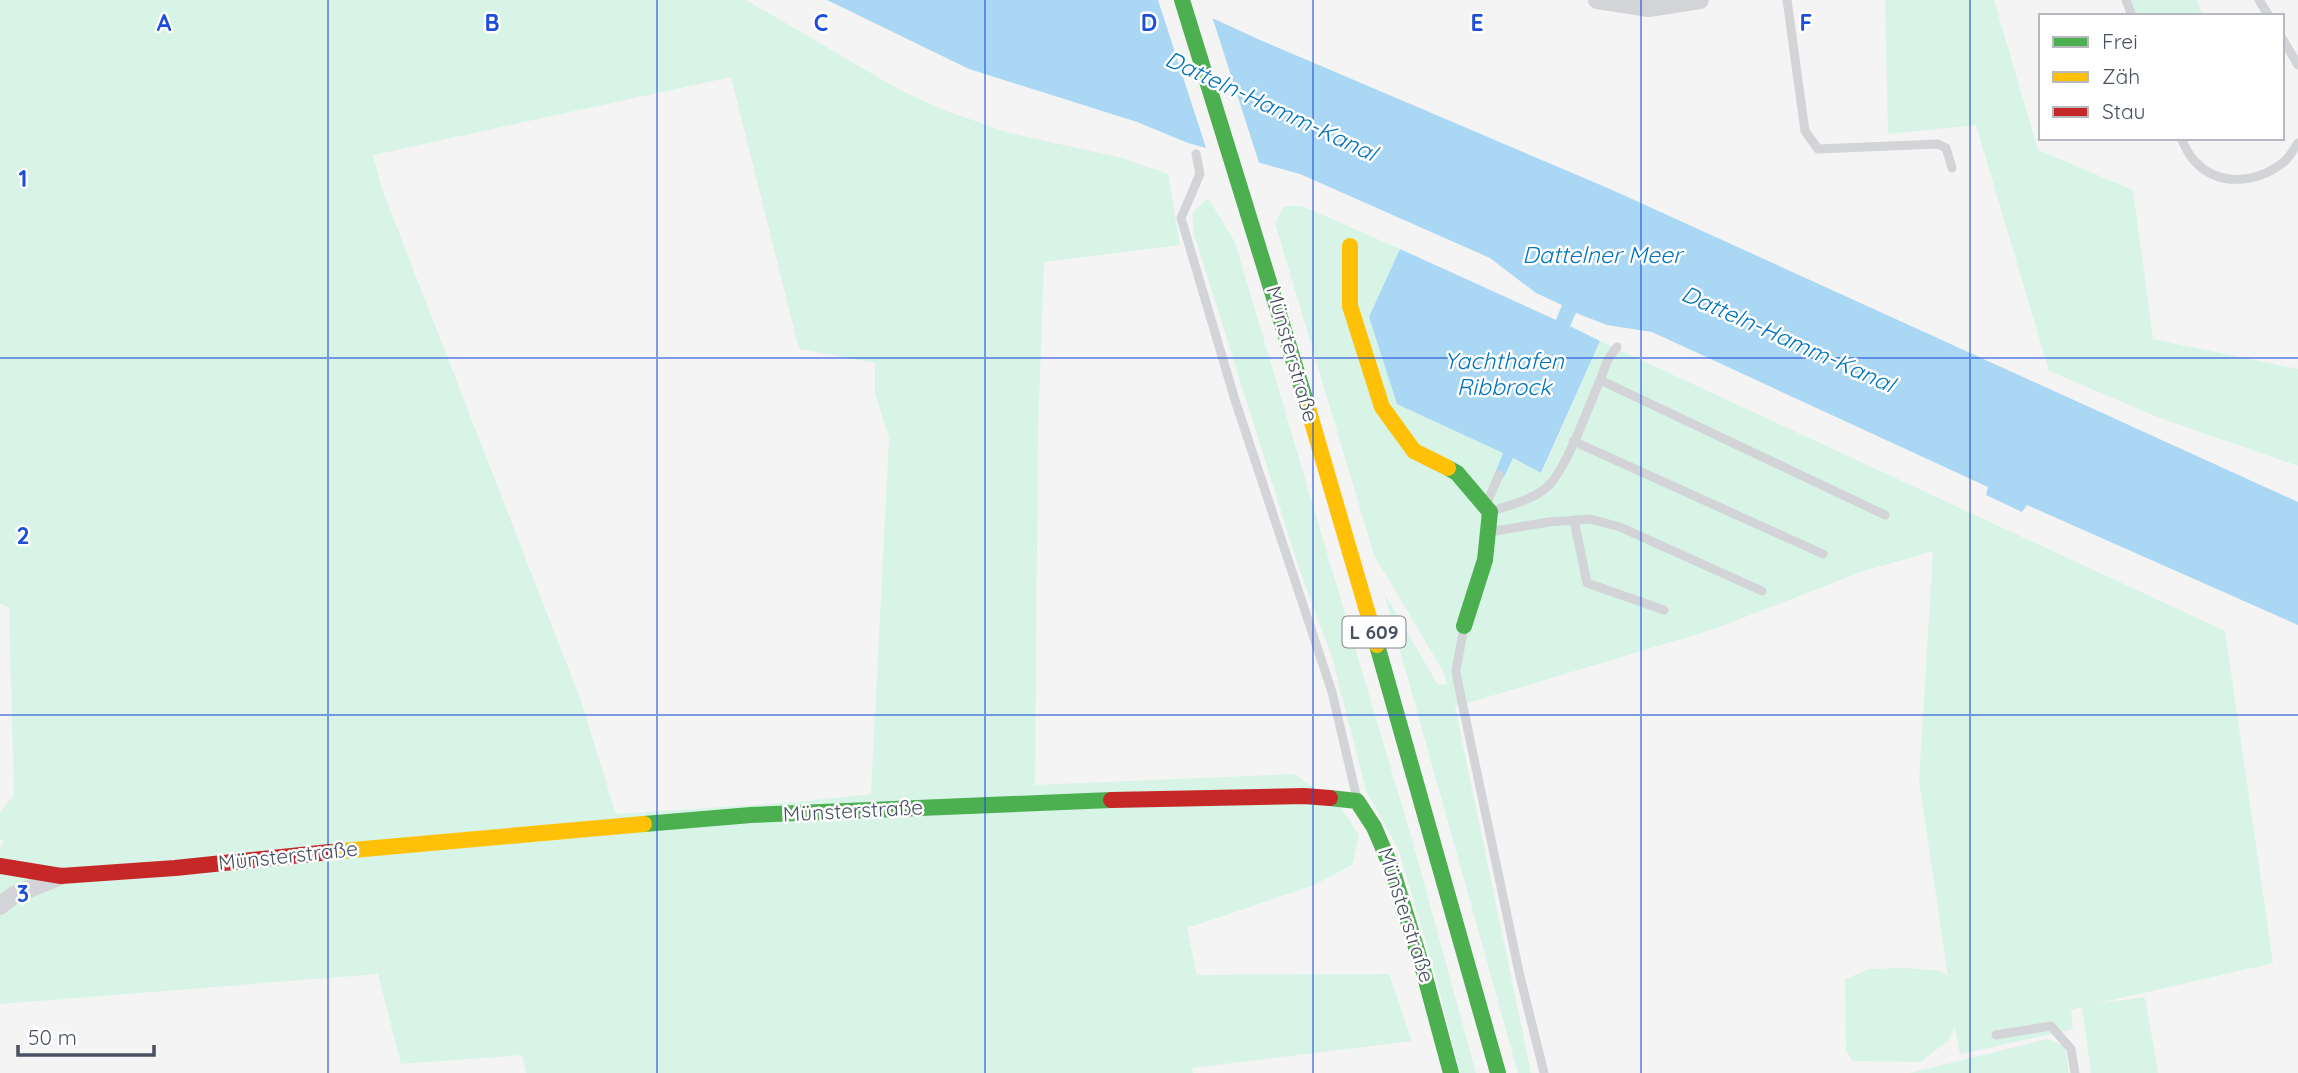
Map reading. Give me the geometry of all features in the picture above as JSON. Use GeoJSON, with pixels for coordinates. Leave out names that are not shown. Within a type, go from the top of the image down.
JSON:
{"type":"FeatureCollection","features":[{"type":"Feature","properties":{"kind":"street","name":"Münsterstraße"},"geometry":{"type":"LineString","coordinates":[[1182,0],[1244,192],[1354,562],[1498,1073]]}},
{"type":"Feature","properties":{"kind":"street"},"geometry":{"type":"LineString","coordinates":[[1597,0],[1649,8],[1700,0]]}},
{"type":"Feature","properties":{"kind":"street"},"geometry":{"type":"LineString","coordinates":[[1350,246],[1350,306],[1382,407],[1414,451],[1457,473],[1488,509],[1485,560],[1464,626]]}},
{"type":"Feature","properties":{"kind":"street","name":"Münsterstraße"},"geometry":{"type":"LineString","coordinates":[[0,866],[61,876],[751,816],[1092,800],[1304,796],[1357,801],[1373,822],[1387,851],[1427,976],[1451,1073]]}},
{"type":"Feature","properties":{"kind":"street","name":"Münsterstraße"},"geometry":{"type":"LineString","coordinates":[[0,906],[14,895],[61,876]]}},
{"type":"Feature","properties":{"kind":"lane"},"geometry":{"type":"LineString","coordinates":[[1787,0],[1805,131],[1818,149],[1938,144],[1946,148],[1952,169]]}},
{"type":"Feature","properties":{"kind":"lane"},"geometry":{"type":"LineString","coordinates":[[2284,41],[2298,65]]}},
{"type":"Feature","properties":{"kind":"lane"},"geometry":{"type":"LineString","coordinates":[[2182,140],[2192,158],[2211,174],[2232,180],[2255,178],[2285,160],[2298,143]]}},
{"type":"Feature","properties":{"kind":"lane"},"geometry":{"type":"LineString","coordinates":[[1196,154],[1200,174],[1181,218],[1239,413],[1332,692],[1357,801]]}},
{"type":"Feature","properties":{"kind":"lane"},"geometry":{"type":"LineString","coordinates":[[1499,475],[1488,509],[1522,502],[1550,485],[1573,441],[1606,360],[1617,347]]}},
{"type":"Feature","properties":{"kind":"lane"},"geometry":{"type":"LineString","coordinates":[[1600,380],[1885,515]]}},
{"type":"Feature","properties":{"kind":"lane"},"geometry":{"type":"LineString","coordinates":[[1573,441],[1823,554]]}},
{"type":"Feature","properties":{"kind":"lane"},"geometry":{"type":"LineString","coordinates":[[1488,532],[1590,519],[1620,527],[1762,592]]}},
{"type":"Feature","properties":{"kind":"lane"},"geometry":{"type":"LineString","coordinates":[[1574,520],[1587,583],[1664,610]]}},
{"type":"Feature","properties":{"kind":"lane"},"geometry":{"type":"LineString","coordinates":[[1464,626],[1457,678],[1519,972],[1544,1073]]}},
{"type":"Feature","properties":{"kind":"lane"},"geometry":{"type":"LineString","coordinates":[[1996,1035],[2051,1026],[2071,1049],[2075,1073]]}},
{"type":"Feature","properties":{"kind":"green space"},"geometry":{"type":"Polygon","coordinates":[[[0,0],[746,0],[898,89],[941,109],[1009,133],[1122,158],[1168,174],[1180,245],[1044,262],[1038,431],[1035,785],[1294,774],[1339,805],[1359,835],[1352,865],[1312,886],[1187,928],[1197,975],[1389,974],[1412,1041],[1192,1068],[1193,1073],[526,1073],[522,1055],[401,1064],[378,974],[0,1004],[0,848],[4,841],[0,840],[0,812],[14,795],[9,608],[0,603],[0,0]],[[731,77],[373,155],[382,189],[581,701],[616,814],[797,802],[871,794],[889,438],[875,393],[875,363],[799,349],[731,77]]]}},
{"type":"Feature","properties":{"kind":"green space"},"geometry":{"type":"Polygon","coordinates":[[[1885,0],[1994,0],[2038,150],[2133,190],[2153,339],[2298,369],[2298,466],[2160,418],[2049,371],[1976,125],[1888,134],[1885,0]]]}},
{"type":"Feature","properties":{"kind":"green space"},"geometry":{"type":"Polygon","coordinates":[[[2128,0],[2197,0],[2202,14],[2133,14],[2128,0]]]}},
{"type":"Feature","properties":{"kind":"green space"},"geometry":{"type":"Polygon","coordinates":[[[1208,198],[1235,242],[1415,850],[1476,1073],[1460,1073],[1435,973],[1398,848],[1366,791],[1332,657],[1298,565],[1194,234],[1192,213],[1208,198]]]}},
{"type":"Feature","properties":{"kind":"green space"},"geometry":{"type":"Polygon","coordinates":[[[1284,206],[1302,206],[1400,249],[1370,317],[1503,453],[1495,472],[1512,458],[1542,473],[1600,341],[2225,631],[2273,963],[2095,1004],[2145,997],[2158,1073],[2091,1073],[2082,1007],[2071,1010],[2073,1029],[1960,1054],[1955,1028],[1948,1041],[1920,1062],[1853,1061],[1846,1051],[1845,979],[1870,969],[1905,968],[1941,971],[1948,977],[1919,780],[1933,551],[1861,572],[1714,629],[1455,707],[1531,1073],[1518,1073],[1384,593],[1438,685],[1447,684],[1444,673],[1374,555],[1275,223],[1284,206]]]}},
{"type":"Feature","properties":{"kind":"green space"},"geometry":{"type":"Polygon","coordinates":[[[2048,1039],[2065,1047],[2069,1073],[1910,1073],[2048,1039]]]}},
{"type":"Feature","properties":{"kind":"water","name":"Dattelner Meer"},"geometry":{"type":"Polygon","coordinates":[[[827,0],[1173,0],[1260,40],[1610,189],[2298,502],[2298,625],[2027,505],[2022,512],[1986,495],[1988,487],[1652,332],[1607,325],[1576,313],[1570,326],[1600,341],[1541,473],[1513,458],[1504,477],[1495,473],[1503,453],[1397,404],[1369,317],[1400,249],[1556,320],[1562,305],[1536,293],[1490,258],[1300,174],[1188,143],[1137,122],[969,69],[827,0]]]}},
{"type":"Feature","properties":{"kind":"pier"},"geometry":{"type":"Polygon","coordinates":[[[1158,0],[1181,0],[1211,13],[1260,166],[1207,151],[1158,0]]]}},
{"type":"Feature","properties":{"kind":"traffic: fast"},"geometry":{"type":"LineString","coordinates":[[1182,0],[1308,408]]}},
{"type":"Feature","properties":{"kind":"traffic: fast"},"geometry":{"type":"LineString","coordinates":[[1448,468],[1457,473],[1490,512],[1485,560],[1464,626]]}},
{"type":"Feature","properties":{"kind":"traffic: fast"},"geometry":{"type":"LineString","coordinates":[[1377,645],[1498,1073]]}},
{"type":"Feature","properties":{"kind":"traffic: fast"},"geometry":{"type":"LineString","coordinates":[[1330,798],[1357,801],[1374,827],[1392,869],[1451,1073]]}},
{"type":"Feature","properties":{"kind":"traffic: fast"},"geometry":{"type":"LineString","coordinates":[[644,824],[751,815],[1111,800]]}},
{"type":"Feature","properties":{"kind":"traffic: slow"},"geometry":{"type":"LineString","coordinates":[[1350,246],[1350,306],[1382,407],[1414,451],[1448,468]]}},
{"type":"Feature","properties":{"kind":"traffic: slow"},"geometry":{"type":"LineString","coordinates":[[1308,408],[1377,645]]}},
{"type":"Feature","properties":{"kind":"traffic: slow"},"geometry":{"type":"LineString","coordinates":[[330,852],[644,824]]}},
{"type":"Feature","properties":{"kind":"traffic: jam"},"geometry":{"type":"LineString","coordinates":[[1111,800],[1304,796],[1330,798]]}},
{"type":"Feature","properties":{"kind":"traffic: jam"},"geometry":{"type":"LineString","coordinates":[[0,866],[61,876],[175,868],[330,852]]}},
{"type":"Feature","properties":{"kind":"water label","name":"Datteln-Hamm-Kanal"},"geometry":{"type":"Point","coordinates":[1271,106]}},
{"type":"Feature","properties":{"kind":"water label","name":"Datteln-Hamm-Kanal"},"geometry":{"type":"Point","coordinates":[1788,339]}},
{"type":"Feature","properties":{"kind":"water label","name":"Yachthafen Ribbrock"},"geometry":{"type":"Point","coordinates":[1504,374]}}]}
